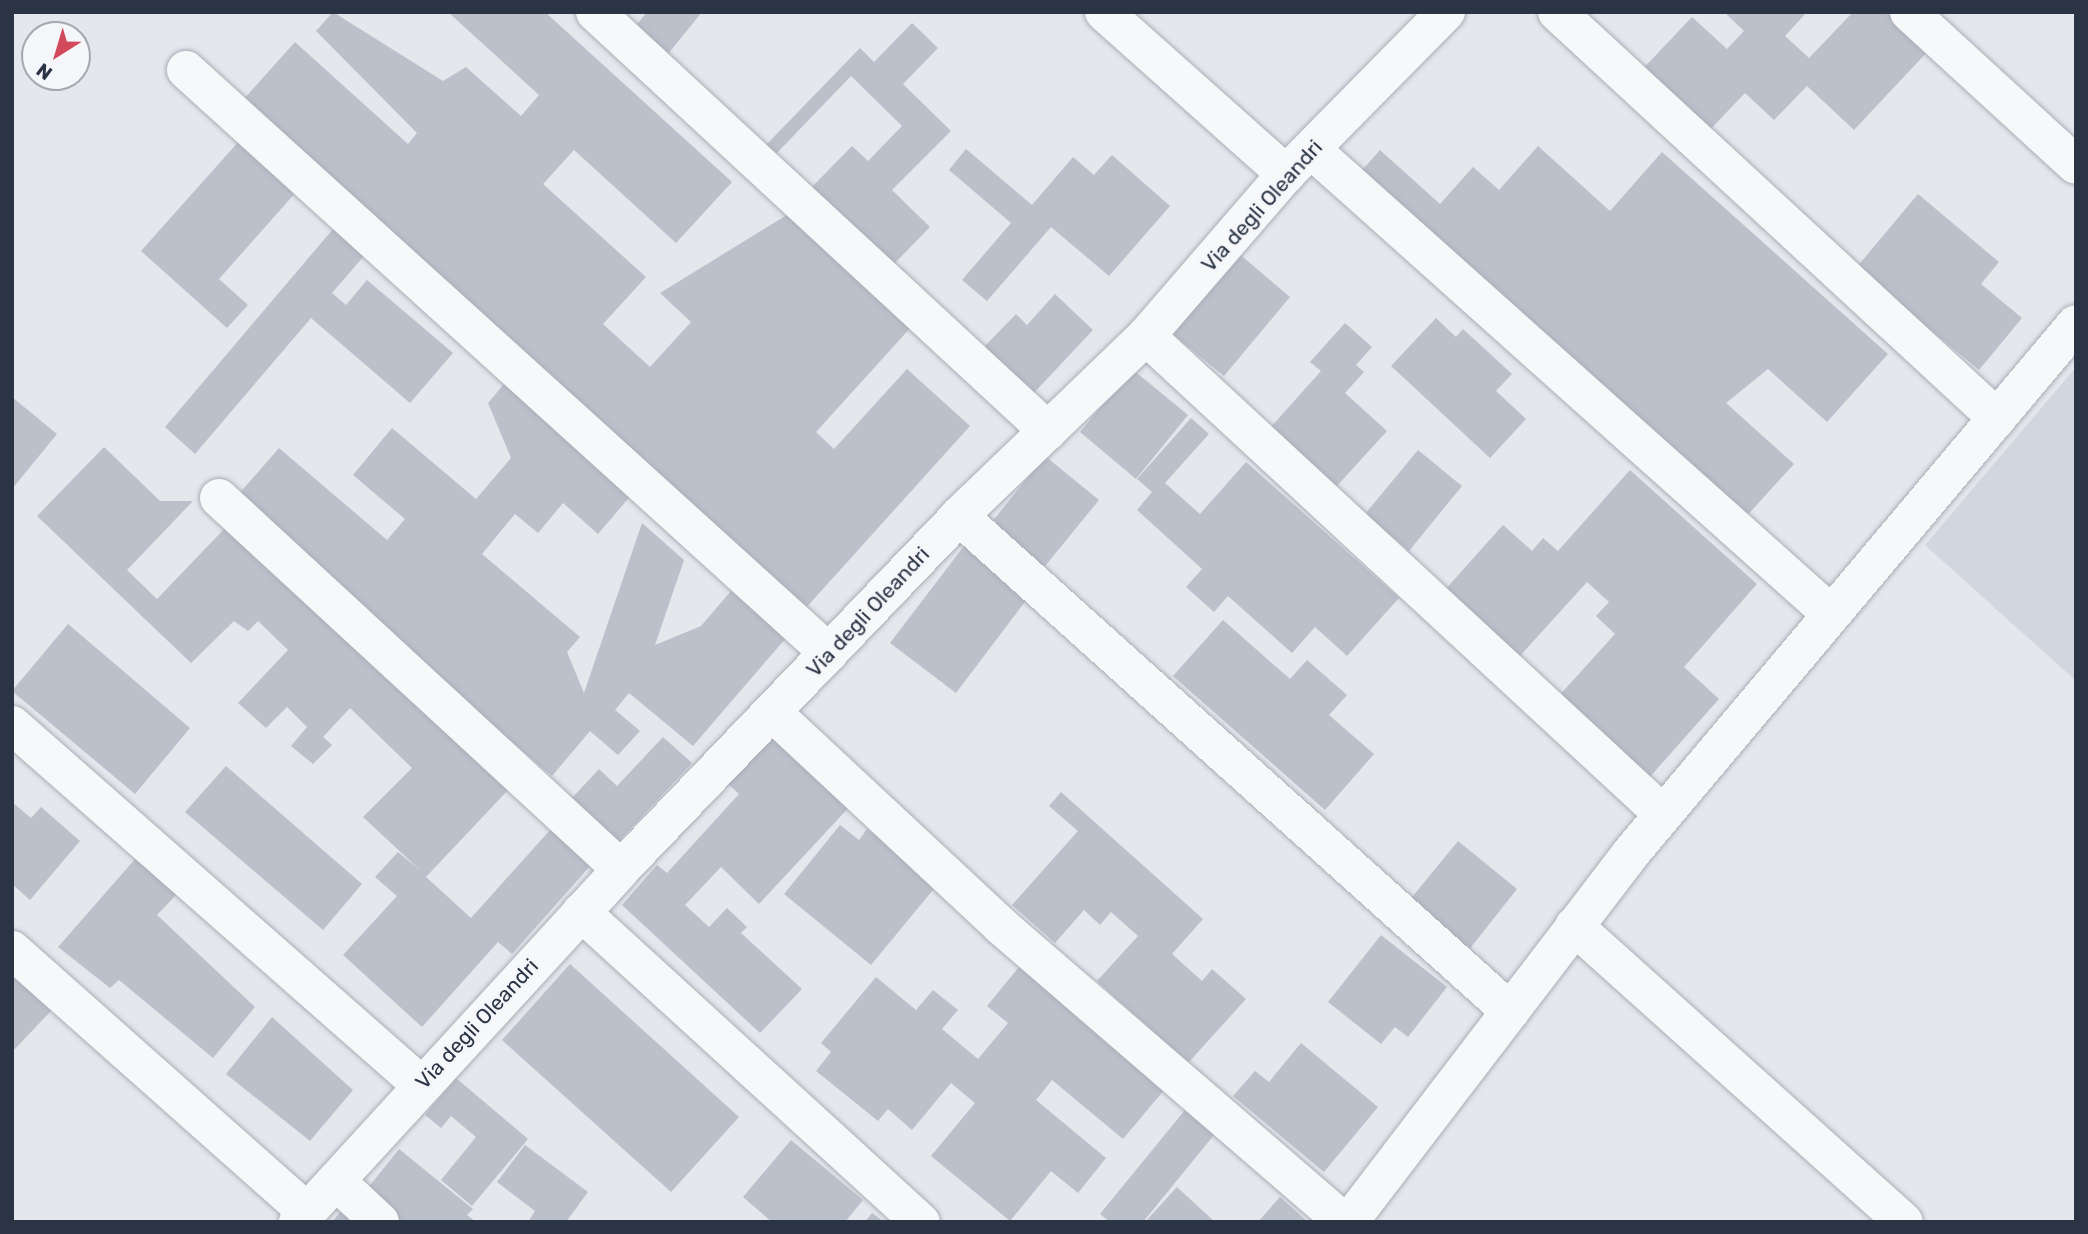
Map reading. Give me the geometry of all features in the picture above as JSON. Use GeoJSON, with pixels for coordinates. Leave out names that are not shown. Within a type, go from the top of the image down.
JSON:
{"type":"FeatureCollection","features":[{"type":"Feature","properties":{"kind":"street"},"geometry":{"type":"LineString","coordinates":[[595,12],[1048,431]]}},
{"type":"Feature","properties":{"kind":"street"},"geometry":{"type":"LineString","coordinates":[[1104,12],[1299,162],[1831,614]]}},
{"type":"Feature","properties":{"kind":"street","name":"Via degli Oleandri"},"geometry":{"type":"LineString","coordinates":[[302,1217],[580,912],[773,713],[958,516],[1146,336],[1299,162],[1447,12]]}},
{"type":"Feature","properties":{"kind":"street"},"geometry":{"type":"LineString","coordinates":[[1558,12],[1997,418]]}},
{"type":"Feature","properties":{"kind":"street"},"geometry":{"type":"LineString","coordinates":[[1909,12],[2076,165]]}},
{"type":"Feature","properties":{"kind":"street"},"geometry":{"type":"LineString","coordinates":[[186,70],[829,653]]}},
{"type":"Feature","properties":{"kind":"street"},"geometry":{"type":"LineString","coordinates":[[773,713],[1000,925],[1346,1222],[1663,814],[2076,324]]}},
{"type":"Feature","properties":{"kind":"street"},"geometry":{"type":"LineString","coordinates":[[1146,336],[1663,814]]}},
{"type":"Feature","properties":{"kind":"street"},"geometry":{"type":"LineString","coordinates":[[219,498],[621,869]]}},
{"type":"Feature","properties":{"kind":"street"},"geometry":{"type":"LineString","coordinates":[[958,516],[1510,1011]]}},
{"type":"Feature","properties":{"kind":"street"},"geometry":{"type":"LineString","coordinates":[[12,725],[421,1085]]}},
{"type":"Feature","properties":{"kind":"street"},"geometry":{"type":"LineString","coordinates":[[580,912],[921,1222]]}},
{"type":"Feature","properties":{"kind":"street"},"geometry":{"type":"LineString","coordinates":[[1574,926],[1904,1222]]}},
{"type":"Feature","properties":{"kind":"street"},"geometry":{"type":"LineString","coordinates":[[12,950],[302,1217]]}},
{"type":"Feature","properties":{"kind":"street"},"geometry":{"type":"LineString","coordinates":[[336,1181],[380,1222]]}},
{"type":"Feature","properties":{"kind":"shaded area"},"geometry":{"type":"Polygon","coordinates":[[[2076,367],[2076,681],[1925,545],[2076,367]]]}},
{"type":"Feature","properties":{"kind":"building"},"geometry":{"type":"Polygon","coordinates":[[[333,12],[443,81],[466,67],[521,116],[539,95],[448,12],[545,12],[732,182],[676,243],[574,150],[543,184],[646,277],[603,324],[650,367],[691,322],[660,293],[790,213],[913,325],[816,432],[834,449],[907,369],[970,426],[804,610],[242,101],[295,42],[408,144],[417,133],[316,31],[333,12]]]}},
{"type":"Feature","properties":{"kind":"building"},"geometry":{"type":"Polygon","coordinates":[[[647,12],[702,12],[668,54],[635,27],[647,12]]]}},
{"type":"Feature","properties":{"kind":"building"},"geometry":{"type":"Polygon","coordinates":[[[1724,12],[1807,12],[1785,36],[1809,58],[1853,12],[1889,12],[1929,50],[1854,130],[1807,86],[1774,120],[1745,93],[1703,137],[1637,75],[1692,17],[1727,49],[1744,31],[1724,12]]]}},
{"type":"Feature","properties":{"kind":"building"},"geometry":{"type":"Polygon","coordinates":[[[912,23],[938,48],[903,84],[951,131],[892,190],[930,227],[893,265],[812,187],[852,146],[868,161],[902,126],[851,76],[775,155],[765,146],[860,48],[874,62],[912,23]]]}},
{"type":"Feature","properties":{"kind":"building"},"geometry":{"type":"Polygon","coordinates":[[[240,140],[297,191],[219,279],[248,305],[227,328],[141,251],[240,140]]]}},
{"type":"Feature","properties":{"kind":"building"},"geometry":{"type":"Polygon","coordinates":[[[1538,146],[1610,211],[1662,152],[1888,354],[1827,422],[1768,369],[1726,403],[1794,464],[1743,520],[1357,176],[1380,150],[1440,204],[1473,167],[1499,190],[1538,146]]]}},
{"type":"Feature","properties":{"kind":"building"},"geometry":{"type":"Polygon","coordinates":[[[966,149],[1032,205],[1073,157],[1094,175],[1112,155],[1170,206],[1109,276],[1051,227],[987,301],[962,280],[1011,223],[949,170],[966,149]]]}},
{"type":"Feature","properties":{"kind":"building"},"geometry":{"type":"Polygon","coordinates":[[[1918,194],[1999,262],[1981,284],[2022,318],[1979,370],[1856,268],[1918,194]]]}},
{"type":"Feature","properties":{"kind":"building"},"geometry":{"type":"Polygon","coordinates":[[[333,229],[364,256],[332,293],[346,305],[367,280],[453,353],[410,403],[311,318],[195,454],[165,427],[333,229]]]}},
{"type":"Feature","properties":{"kind":"building"},"geometry":{"type":"Polygon","coordinates":[[[1237,252],[1290,297],[1224,376],[1170,332],[1237,252]]]}},
{"type":"Feature","properties":{"kind":"building"},"geometry":{"type":"Polygon","coordinates":[[[1055,294],[1093,330],[1031,396],[981,350],[1016,314],[1027,325],[1055,294]]]}},
{"type":"Feature","properties":{"kind":"building"},"geometry":{"type":"Polygon","coordinates":[[[1436,318],[1456,337],[1463,329],[1512,374],[1496,391],[1526,419],[1490,458],[1391,366],[1436,318]]]}},
{"type":"Feature","properties":{"kind":"building"},"geometry":{"type":"Polygon","coordinates":[[[1345,323],[1372,347],[1356,365],[1364,372],[1345,393],[1387,431],[1336,487],[1270,428],[1321,371],[1310,362],[1345,323]]]}},
{"type":"Feature","properties":{"kind":"building"},"geometry":{"type":"Polygon","coordinates":[[[1132,369],[1188,415],[1136,479],[1080,432],[1132,369]]]}},
{"type":"Feature","properties":{"kind":"building"},"geometry":{"type":"Polygon","coordinates":[[[504,384],[633,493],[598,534],[563,503],[538,533],[515,514],[482,554],[580,637],[567,652],[584,693],[642,523],[684,560],[655,645],[701,626],[731,591],[786,638],[693,746],[629,693],[615,710],[640,731],[618,755],[590,731],[552,776],[231,503],[279,448],[387,540],[405,519],[353,475],[392,428],[476,499],[511,458],[488,403],[504,384]]]}},
{"type":"Feature","properties":{"kind":"building"},"geometry":{"type":"Polygon","coordinates":[[[12,397],[57,434],[12,489],[12,397]]]}},
{"type":"Feature","properties":{"kind":"building"},"geometry":{"type":"Polygon","coordinates":[[[1191,418],[1209,434],[1165,483],[1200,514],[1246,462],[1399,598],[1347,656],[1315,627],[1292,653],[1228,596],[1214,612],[1186,587],[1202,569],[1137,510],[1152,492],[1137,479],[1191,418]]]}},
{"type":"Feature","properties":{"kind":"building"},"geometry":{"type":"Polygon","coordinates":[[[104,447],[160,501],[193,501],[127,570],[157,599],[226,527],[509,789],[426,877],[471,918],[551,829],[591,865],[512,954],[498,942],[422,1027],[343,955],[397,896],[375,877],[398,852],[422,872],[363,817],[412,768],[350,708],[323,737],[332,745],[313,764],[291,746],[307,727],[287,707],[266,728],[238,703],[288,650],[258,621],[248,631],[234,621],[191,663],[37,516],[104,447]]]}},
{"type":"Feature","properties":{"kind":"building"},"geometry":{"type":"Polygon","coordinates":[[[1418,450],[1462,486],[1409,551],[1365,514],[1418,450]]]}},
{"type":"Feature","properties":{"kind":"building"},"geometry":{"type":"Polygon","coordinates":[[[1045,456],[1099,500],[1041,571],[987,528],[1045,456]]]}},
{"type":"Feature","properties":{"kind":"building"},"geometry":{"type":"Polygon","coordinates":[[[1630,470],[1757,584],[1684,667],[1719,699],[1648,779],[1557,698],[1615,634],[1596,616],[1609,602],[1587,582],[1518,658],[1444,591],[1503,525],[1532,551],[1543,538],[1558,551],[1630,470]]]}},
{"type":"Feature","properties":{"kind":"building"},"geometry":{"type":"Polygon","coordinates":[[[964,546],[1030,595],[956,693],[890,643],[964,546]]]}},
{"type":"Feature","properties":{"kind":"building"},"geometry":{"type":"Polygon","coordinates":[[[1223,620],[1290,679],[1307,660],[1347,695],[1329,715],[1374,754],[1325,810],[1173,676],[1223,620]]]}},
{"type":"Feature","properties":{"kind":"building"},"geometry":{"type":"Polygon","coordinates":[[[68,624],[190,728],[135,794],[12,691],[68,624]]]}},
{"type":"Feature","properties":{"kind":"building"},"geometry":{"type":"Polygon","coordinates":[[[773,729],[853,803],[759,904],[721,867],[685,905],[709,927],[727,908],[747,927],[741,933],[802,989],[760,1033],[622,905],[657,865],[667,873],[739,794],[725,781],[773,729]]]}},
{"type":"Feature","properties":{"kind":"building"},"geometry":{"type":"Polygon","coordinates":[[[663,737],[692,763],[618,842],[572,798],[599,769],[617,786],[663,737]]]}},
{"type":"Feature","properties":{"kind":"building"},"geometry":{"type":"Polygon","coordinates":[[[226,766],[362,884],[323,930],[185,812],[226,766]]]}},
{"type":"Feature","properties":{"kind":"building"},"geometry":{"type":"Polygon","coordinates":[[[1061,792],[1203,919],[1172,954],[1202,981],[1212,969],[1246,999],[1188,1063],[1097,981],[1138,936],[1111,912],[1100,925],[1084,910],[1055,943],[1012,905],[1078,831],[1049,806],[1061,792]]]}},
{"type":"Feature","properties":{"kind":"building"},"geometry":{"type":"Polygon","coordinates":[[[12,802],[31,818],[41,807],[80,841],[30,900],[12,884],[12,802]]]}},
{"type":"Feature","properties":{"kind":"building"},"geometry":{"type":"Polygon","coordinates":[[[840,825],[859,840],[867,829],[937,885],[871,965],[784,894],[840,825]]]}},
{"type":"Feature","properties":{"kind":"building"},"geometry":{"type":"Polygon","coordinates":[[[1458,841],[1517,889],[1468,951],[1408,902],[1458,841]]]}},
{"type":"Feature","properties":{"kind":"building"},"geometry":{"type":"Polygon","coordinates":[[[136,858],[178,893],[157,915],[255,1007],[213,1058],[119,980],[110,988],[58,947],[136,858]]]}},
{"type":"Feature","properties":{"kind":"building"},"geometry":{"type":"Polygon","coordinates":[[[1381,935],[1447,987],[1408,1037],[1395,1027],[1381,1044],[1328,1002],[1381,935]]]}},
{"type":"Feature","properties":{"kind":"building"},"geometry":{"type":"Polygon","coordinates":[[[570,964],[739,1117],[671,1192],[502,1040],[570,964]]]}},
{"type":"Feature","properties":{"kind":"building"},"geometry":{"type":"Polygon","coordinates":[[[1019,967],[1165,1089],[1123,1139],[1052,1080],[1036,1100],[1106,1158],[1078,1193],[1051,1171],[1010,1221],[931,1156],[975,1103],[951,1083],[912,1130],[888,1109],[878,1121],[816,1071],[831,1052],[821,1043],[876,977],[916,1010],[933,990],[958,1010],[942,1029],[978,1059],[1008,1023],[987,1006],[1019,967]]]}},
{"type":"Feature","properties":{"kind":"building"},"geometry":{"type":"Polygon","coordinates":[[[12,975],[51,1011],[12,1052],[12,975]]]}},
{"type":"Feature","properties":{"kind":"building"},"geometry":{"type":"Polygon","coordinates":[[[272,1017],[353,1090],[310,1141],[226,1074],[272,1017]]]}},
{"type":"Feature","properties":{"kind":"building"},"geometry":{"type":"Polygon","coordinates":[[[1301,1043],[1378,1107],[1324,1172],[1233,1096],[1255,1071],[1269,1082],[1301,1043]]]}},
{"type":"Feature","properties":{"kind":"building"},"geometry":{"type":"Polygon","coordinates":[[[456,1078],[528,1139],[472,1206],[441,1180],[476,1137],[451,1116],[441,1128],[425,1115],[456,1078]]]}},
{"type":"Feature","properties":{"kind":"building"},"geometry":{"type":"Polygon","coordinates":[[[1185,1110],[1214,1135],[1143,1222],[1110,1222],[1100,1214],[1185,1110]]]}},
{"type":"Feature","properties":{"kind":"building"},"geometry":{"type":"Polygon","coordinates":[[[791,1140],[863,1200],[845,1222],[772,1222],[743,1197],[791,1140]]]}},
{"type":"Feature","properties":{"kind":"building"},"geometry":{"type":"Polygon","coordinates":[[[525,1145],[588,1192],[566,1222],[528,1222],[535,1211],[497,1182],[525,1145]]]}},
{"type":"Feature","properties":{"kind":"building"},"geometry":{"type":"Polygon","coordinates":[[[399,1149],[473,1209],[467,1215],[476,1222],[398,1222],[363,1194],[399,1149]]]}},
{"type":"Feature","properties":{"kind":"building"},"geometry":{"type":"Polygon","coordinates":[[[1177,1187],[1215,1222],[1145,1222],[1177,1187]]]}},
{"type":"Feature","properties":{"kind":"building"},"geometry":{"type":"Polygon","coordinates":[[[1280,1197],[1308,1222],[1258,1222],[1280,1197]]]}},
{"type":"Feature","properties":{"kind":"building"},"geometry":{"type":"Polygon","coordinates":[[[341,1211],[354,1222],[332,1222],[341,1211]]]}},
{"type":"Feature","properties":{"kind":"building"},"geometry":{"type":"Polygon","coordinates":[[[872,1213],[884,1222],[865,1222],[872,1213]]]}}]}
